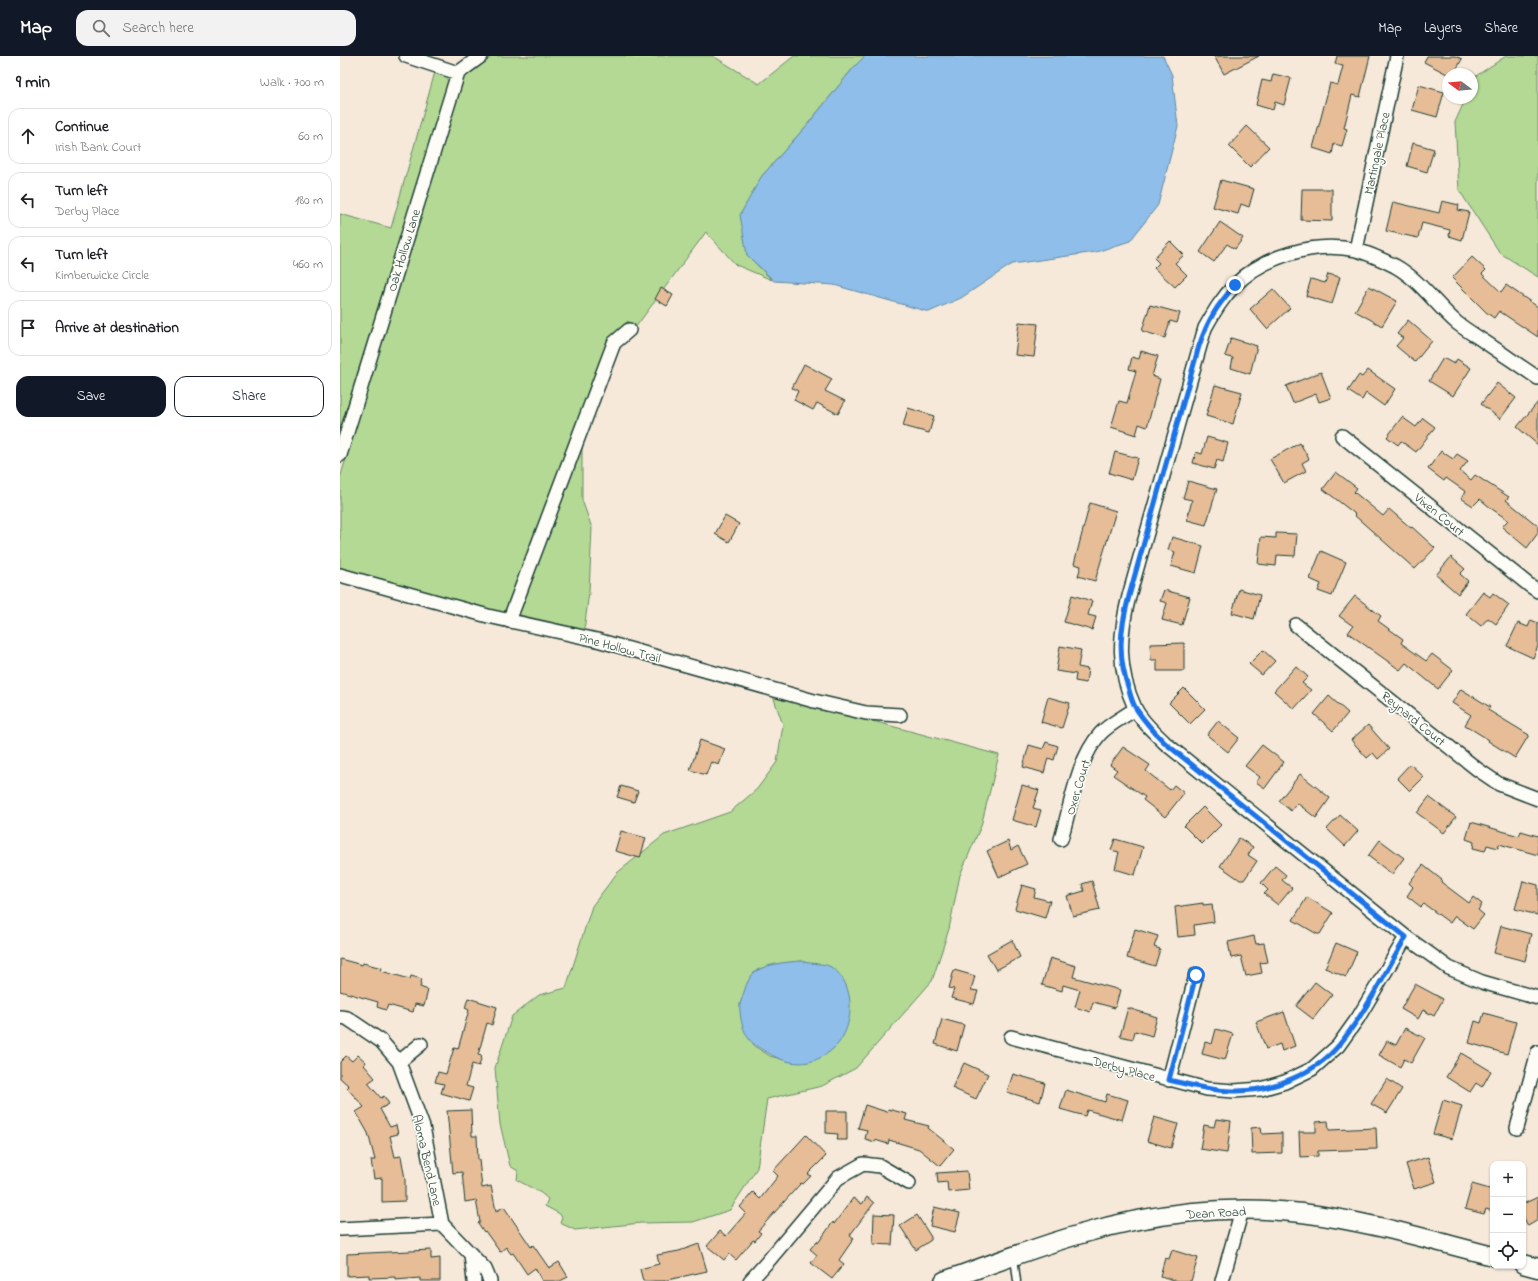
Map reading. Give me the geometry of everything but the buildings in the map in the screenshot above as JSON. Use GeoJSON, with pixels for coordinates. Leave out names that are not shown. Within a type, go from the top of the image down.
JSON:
{"type":"FeatureCollection","features":[{"type":"Feature","properties":{"kind":"main road","name":"Dean Road"},"geometry":{"type":"LineString","coordinates":[[944,1281],[1083,1233],[1141,1220],[1211,1211],[1283,1211],[1334,1218],[1396,1231],[1490,1255]]}},
{"type":"Feature","properties":{"kind":"main road"},"geometry":{"type":"LineString","coordinates":[[1526,1265],[1538,1268]]}},
{"type":"Feature","properties":{"kind":"street"},"geometry":{"type":"LineString","coordinates":[[406,56],[458,73],[481,56]]}},
{"type":"Feature","properties":{"kind":"street","name":"Martingale Place"},"geometry":{"type":"LineString","coordinates":[[1356,250],[1397,56]]}},
{"type":"Feature","properties":{"kind":"street","name":"Oak Hollow Lane"},"geometry":{"type":"LineString","coordinates":[[340,455],[458,73]]}},
{"type":"Feature","properties":{"kind":"street"},"geometry":{"type":"LineString","coordinates":[[1538,378],[1459,325],[1442,310],[1415,280],[1408,275],[1395,266],[1356,250],[1320,248],[1299,251],[1278,258],[1255,270],[1235,285],[1219,304],[1205,328],[1122,622],[1120,645],[1121,664],[1135,709],[1165,743],[1406,937],[1449,968],[1482,982],[1538,998]]}},
{"type":"Feature","properties":{"kind":"street"},"geometry":{"type":"LineString","coordinates":[[509,621],[614,343],[628,330]]}},
{"type":"Feature","properties":{"kind":"street","name":"Vixen Court"},"geometry":{"type":"LineString","coordinates":[[1342,436],[1528,585],[1538,591]]}},
{"type":"Feature","properties":{"kind":"street","name":"Pine Hollow Trail"},"geometry":{"type":"LineString","coordinates":[[340,575],[509,621],[597,640],[743,682],[866,713],[900,715]]}},
{"type":"Feature","properties":{"kind":"street","name":"Reynard Court"},"geometry":{"type":"LineString","coordinates":[[1296,625],[1477,769],[1499,784],[1538,799]]}},
{"type":"Feature","properties":{"kind":"street","name":"Oxer Court"},"geometry":{"type":"LineString","coordinates":[[1061,840],[1083,761],[1092,745],[1102,732],[1135,709]]}},
{"type":"Feature","properties":{"kind":"street","name":"Derby Place"},"geometry":{"type":"LineString","coordinates":[[1011,1037],[1207,1089],[1234,1092],[1261,1089],[1285,1082],[1312,1069],[1338,1046],[1358,1018],[1406,937]]}},
{"type":"Feature","properties":{"kind":"street"},"geometry":{"type":"LineString","coordinates":[[1169,1080],[1196,975]]}},
{"type":"Feature","properties":{"kind":"street","name":"Aloma Bend Lane"},"geometry":{"type":"LineString","coordinates":[[340,1017],[347,1018],[381,1041],[399,1062],[423,1127],[442,1224],[486,1269],[490,1281]]}},
{"type":"Feature","properties":{"kind":"street"},"geometry":{"type":"LineString","coordinates":[[399,1062],[422,1044]]}},
{"type":"Feature","properties":{"kind":"street"},"geometry":{"type":"LineString","coordinates":[[1517,1128],[1538,1052]]}},
{"type":"Feature","properties":{"kind":"street"},"geometry":{"type":"LineString","coordinates":[[750,1281],[838,1178],[863,1164],[880,1166],[909,1183]]}},
{"type":"Feature","properties":{"kind":"street"},"geometry":{"type":"LineString","coordinates":[[1222,1281],[1242,1210]]}},
{"type":"Feature","properties":{"kind":"street"},"geometry":{"type":"LineString","coordinates":[[340,1229],[442,1224]]}},
{"type":"Feature","properties":{"kind":"street"},"geometry":{"type":"LineString","coordinates":[[471,1254],[474,1281]]}},
{"type":"Feature","properties":{"kind":"lane"},"geometry":{"type":"LineString","coordinates":[[1014,1256],[1017,1281]]}},
{"type":"Feature","properties":{"kind":"green space"},"geometry":{"type":"Polygon","coordinates":[[[493,56],[713,56],[759,84],[794,56],[865,56],[761,177],[747,255],[772,280],[736,265],[706,232],[635,328],[628,321],[609,338],[504,614],[340,569],[340,478],[464,76],[493,56]]]}},
{"type":"Feature","properties":{"kind":"green space"},"geometry":{"type":"Polygon","coordinates":[[[1506,56],[1538,56],[1538,277],[1500,253],[1459,190],[1455,122],[1463,104],[1478,104],[1478,75],[1506,56]]]}},
{"type":"Feature","properties":{"kind":"green space"},"geometry":{"type":"Polygon","coordinates":[[[435,72],[450,76],[340,431],[340,214],[391,228],[435,72]]]}},
{"type":"Feature","properties":{"kind":"green space"},"geometry":{"type":"Polygon","coordinates":[[[582,447],[582,500],[592,528],[589,592],[584,631],[518,616],[582,447]]]}},
{"type":"Feature","properties":{"kind":"green space"},"geometry":{"type":"Polygon","coordinates":[[[773,696],[999,755],[981,826],[960,875],[949,929],[932,981],[856,1068],[822,1086],[767,1099],[757,1168],[730,1210],[693,1222],[641,1223],[575,1230],[560,1223],[562,1218],[560,1214],[545,1206],[548,1199],[541,1193],[517,1180],[518,1171],[510,1166],[500,1124],[495,1068],[512,1016],[539,995],[566,988],[592,906],[617,873],[664,835],[730,812],[757,789],[777,762],[783,725],[773,696]],[[802,961],[776,964],[757,970],[740,1004],[754,1046],[770,1056],[792,1062],[817,964],[808,964],[802,961]]]}},
{"type":"Feature","properties":{"kind":"water"},"geometry":{"type":"Polygon","coordinates":[[[865,56],[1163,56],[1172,75],[1178,126],[1158,205],[1130,241],[1096,252],[1012,264],[961,298],[929,312],[834,285],[774,281],[747,255],[740,215],[761,177],[865,56]]]}},
{"type":"Feature","properties":{"kind":"water"},"geometry":{"type":"Polygon","coordinates":[[[802,961],[828,965],[839,974],[849,995],[850,1006],[846,1030],[841,1040],[834,1048],[817,1059],[799,1063],[790,1062],[772,1055],[752,1042],[747,1036],[741,1020],[740,1002],[747,983],[755,972],[774,964],[802,961]]]}},
{"type":"Feature","properties":{"kind":"route"},"geometry":{"type":"LineString","coordinates":[[1196,975],[1169,1080],[1207,1089],[1234,1092],[1261,1089],[1285,1082],[1312,1069],[1338,1046],[1358,1018],[1406,937],[1165,743],[1135,709],[1121,664],[1120,645],[1122,622],[1199,346],[1205,328],[1219,304],[1235,285]]}}]}
